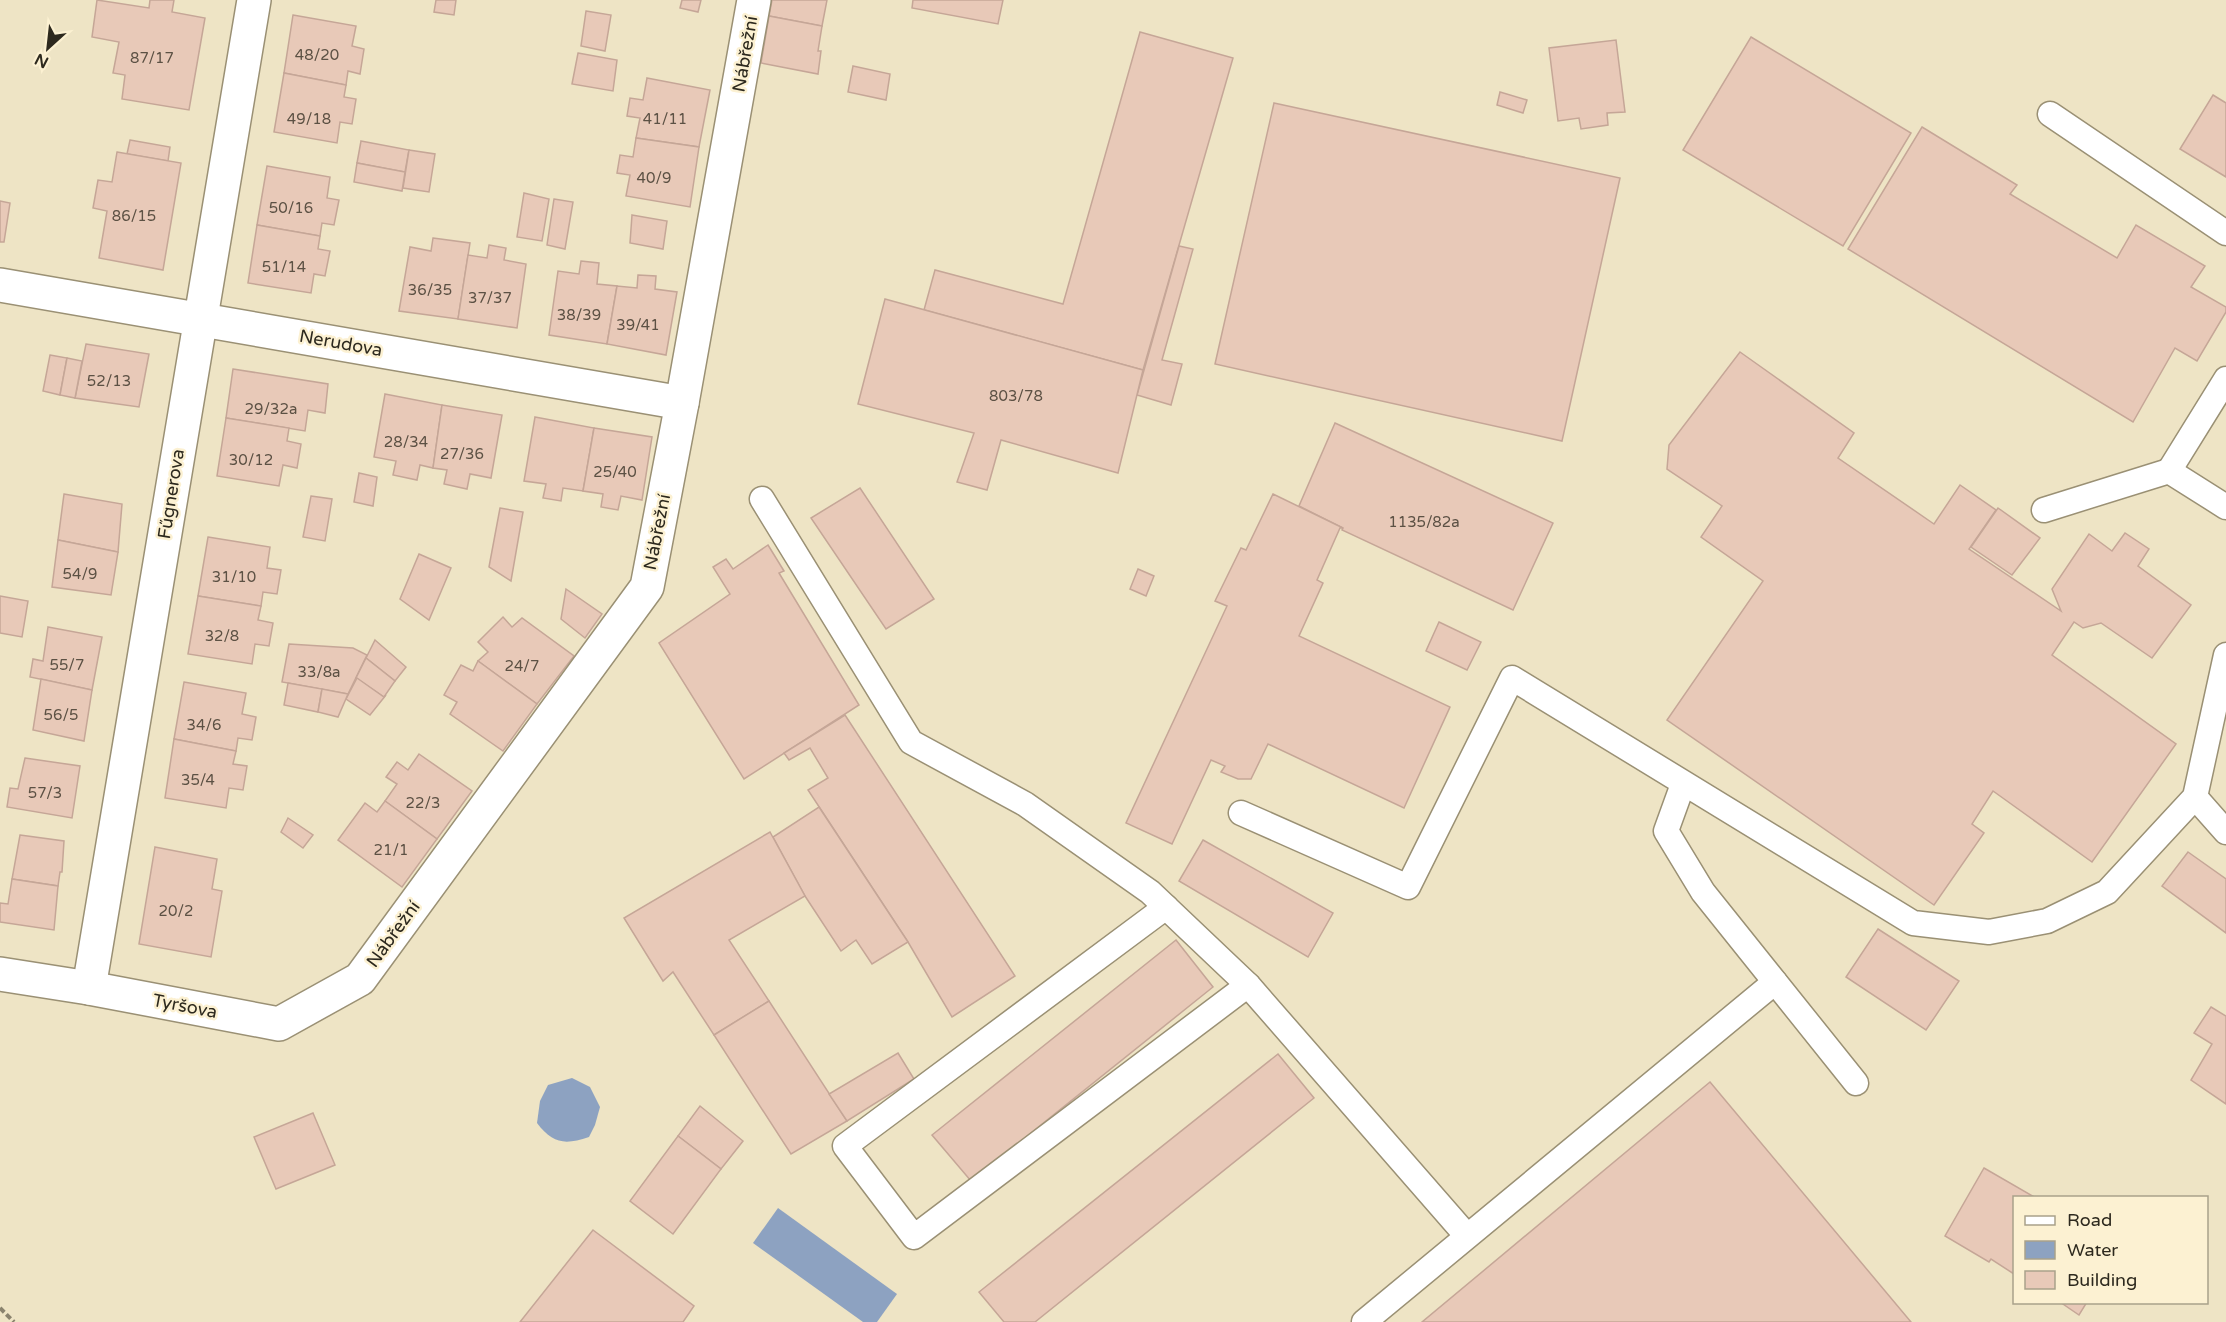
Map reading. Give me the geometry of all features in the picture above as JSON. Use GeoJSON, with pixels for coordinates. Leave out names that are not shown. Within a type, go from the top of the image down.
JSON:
{"type":"FeatureCollection","features":[{"type":"Feature","properties":{"kind":"street","name":"Fűgnerova"},"geometry":{"type":"LineString","coordinates":[[89,988],[254,0]]}},
{"type":"Feature","properties":{"kind":"street","name":"Nábřežní"},"geometry":{"type":"LineString","coordinates":[[360,979],[647,587],[754,0]]}},
{"type":"Feature","properties":{"kind":"street","name":"Nerudova"},"geometry":{"type":"LineString","coordinates":[[0,285],[682,403]]}},
{"type":"Feature","properties":{"kind":"street","name":"Tyršova"},"geometry":{"type":"LineString","coordinates":[[0,974],[89,988],[279,1024],[360,979]]}},
{"type":"Feature","properties":{"kind":"lane"},"geometry":{"type":"LineString","coordinates":[[2050,114],[2226,233]]}},
{"type":"Feature","properties":{"kind":"lane"},"geometry":{"type":"LineString","coordinates":[[2044,510],[2169,471],[2226,379]]}},
{"type":"Feature","properties":{"kind":"lane"},"geometry":{"type":"LineString","coordinates":[[2169,471],[2226,507]]}},
{"type":"Feature","properties":{"kind":"lane"},"geometry":{"type":"LineString","coordinates":[[762,499],[911,742],[1025,804],[1150,892],[1248,985],[1467,1236]]}},
{"type":"Feature","properties":{"kind":"lane"},"geometry":{"type":"LineString","coordinates":[[1241,813],[1408,887],[1512,678],[1913,923],[1989,932],[2047,921],[2107,892],[2195,797],[2226,655]]}},
{"type":"Feature","properties":{"kind":"lane"},"geometry":{"type":"LineString","coordinates":[[1683,784],[1666,831],[1703,892],[1856,1083]]}},
{"type":"Feature","properties":{"kind":"lane"},"geometry":{"type":"LineString","coordinates":[[2195,797],[2226,832]]}},
{"type":"Feature","properties":{"kind":"lane"},"geometry":{"type":"LineString","coordinates":[[1166,907],[845,1146],[914,1237],[1248,985]]}},
{"type":"Feature","properties":{"kind":"lane"},"geometry":{"type":"LineString","coordinates":[[1364,1322],[1775,982]]}},
{"type":"Feature","properties":{"kind":"path"},"geometry":{"type":"LineString","coordinates":[[0,1308],[14,1322]]}},
{"type":"Feature","properties":{"kind":"water"},"geometry":{"type":"Polygon","coordinates":[[[572,1078],[590,1087],[600,1107],[589,1137],[566,1142],[554,1139],[537,1123],[540,1101],[548,1085],[572,1078]]]}},
{"type":"Feature","properties":{"kind":"water"},"geometry":{"type":"Polygon","coordinates":[[[778,1208],[897,1294],[877,1322],[863,1322],[753,1243],[778,1208]]]}},
{"type":"Feature","properties":{"kind":"building"},"geometry":{"type":"Polygon","coordinates":[[[97,0],[149,8],[150,0],[174,0],[172,12],[205,18],[189,110],[122,99],[125,75],[113,73],[119,42],[92,37],[97,0]]]}},
{"type":"Feature","properties":{"kind":"building"},"geometry":{"type":"Polygon","coordinates":[[[436,0],[456,0],[454,15],[434,12],[436,0]]]}},
{"type":"Feature","properties":{"kind":"building"},"geometry":{"type":"Polygon","coordinates":[[[682,0],[701,0],[698,12],[680,8],[682,0]]]}},
{"type":"Feature","properties":{"kind":"building"},"geometry":{"type":"Polygon","coordinates":[[[772,0],[827,0],[822,26],[769,16],[772,0]]]}},
{"type":"Feature","properties":{"kind":"building"},"geometry":{"type":"Polygon","coordinates":[[[913,0],[1003,0],[998,24],[912,8],[913,0]]]}},
{"type":"Feature","properties":{"kind":"building"},"geometry":{"type":"Polygon","coordinates":[[[586,11],[611,15],[605,51],[581,46],[586,11]]]}},
{"type":"Feature","properties":{"kind":"building"},"geometry":{"type":"Polygon","coordinates":[[[293,15],[356,26],[352,46],[364,49],[360,74],[348,71],[346,85],[284,73],[293,15]]]}},
{"type":"Feature","properties":{"kind":"building"},"geometry":{"type":"Polygon","coordinates":[[[769,16],[822,26],[818,51],[821,51],[818,74],[761,63],[769,16]]]}},
{"type":"Feature","properties":{"kind":"building"},"geometry":{"type":"Polygon","coordinates":[[[1140,32],[1233,58],[1143,370],[924,310],[935,270],[1063,304],[1140,32]]]}},
{"type":"Feature","properties":{"kind":"building"},"geometry":{"type":"Polygon","coordinates":[[[1751,37],[1911,133],[1843,246],[1683,150],[1751,37]]]}},
{"type":"Feature","properties":{"kind":"building"},"geometry":{"type":"Polygon","coordinates":[[[1616,40],[1625,112],[1607,113],[1608,125],[1581,129],[1579,118],[1558,121],[1549,48],[1616,40]]]}},
{"type":"Feature","properties":{"kind":"building"},"geometry":{"type":"Polygon","coordinates":[[[578,53],[617,60],[613,91],[572,84],[578,53]]]}},
{"type":"Feature","properties":{"kind":"building"},"geometry":{"type":"Polygon","coordinates":[[[853,66],[890,74],[886,100],[848,92],[853,66]]]}},
{"type":"Feature","properties":{"kind":"building"},"geometry":{"type":"Polygon","coordinates":[[[284,73],[346,85],[344,97],[356,99],[352,124],[340,122],[337,143],[274,132],[284,73]]]}},
{"type":"Feature","properties":{"kind":"building"},"geometry":{"type":"Polygon","coordinates":[[[647,78],[710,90],[699,147],[636,138],[640,118],[627,116],[630,98],[643,100],[647,78]]]}},
{"type":"Feature","properties":{"kind":"building"},"geometry":{"type":"Polygon","coordinates":[[[1500,92],[1527,100],[1523,113],[1497,105],[1500,92]]]}},
{"type":"Feature","properties":{"kind":"building"},"geometry":{"type":"Polygon","coordinates":[[[2213,95],[2226,103],[2226,177],[2180,149],[2213,95]]]}},
{"type":"Feature","properties":{"kind":"building"},"geometry":{"type":"Polygon","coordinates":[[[1274,103],[1620,178],[1562,441],[1215,364],[1274,103]]]}},
{"type":"Feature","properties":{"kind":"building"},"geometry":{"type":"Polygon","coordinates":[[[1922,127],[2017,185],[2010,194],[2117,258],[2136,225],[2205,266],[2191,287],[2226,307],[2226,312],[2197,361],[2175,348],[2133,422],[1848,249],[1922,127]]]}},
{"type":"Feature","properties":{"kind":"building"},"geometry":{"type":"Polygon","coordinates":[[[636,138],[699,147],[690,207],[626,196],[630,175],[617,173],[620,155],[633,157],[636,138]]]}},
{"type":"Feature","properties":{"kind":"building"},"geometry":{"type":"Polygon","coordinates":[[[130,140],[170,147],[168,161],[127,154],[130,140]]]}},
{"type":"Feature","properties":{"kind":"building"},"geometry":{"type":"Polygon","coordinates":[[[361,141],[409,150],[405,172],[357,163],[361,141]]]}},
{"type":"Feature","properties":{"kind":"building"},"geometry":{"type":"Polygon","coordinates":[[[409,150],[435,154],[429,192],[403,188],[409,150]]]}},
{"type":"Feature","properties":{"kind":"building"},"geometry":{"type":"Polygon","coordinates":[[[117,152],[181,163],[163,270],[99,258],[107,211],[93,208],[98,180],[112,182],[117,152]]]}},
{"type":"Feature","properties":{"kind":"building"},"geometry":{"type":"Polygon","coordinates":[[[357,163],[405,172],[402,191],[354,182],[357,163]]]}},
{"type":"Feature","properties":{"kind":"building"},"geometry":{"type":"Polygon","coordinates":[[[267,166],[330,177],[327,198],[339,200],[334,225],[322,223],[320,236],[257,225],[267,166]]]}},
{"type":"Feature","properties":{"kind":"building"},"geometry":{"type":"Polygon","coordinates":[[[524,193],[549,199],[542,241],[517,237],[524,193]]]}},
{"type":"Feature","properties":{"kind":"building"},"geometry":{"type":"Polygon","coordinates":[[[554,199],[573,202],[565,249],[547,245],[554,199]]]}},
{"type":"Feature","properties":{"kind":"building"},"geometry":{"type":"Polygon","coordinates":[[[0,201],[10,203],[4,242],[0,242],[0,201]]]}},
{"type":"Feature","properties":{"kind":"building"},"geometry":{"type":"Polygon","coordinates":[[[632,215],[667,221],[663,249],[630,243],[632,215]]]}},
{"type":"Feature","properties":{"kind":"building"},"geometry":{"type":"Polygon","coordinates":[[[257,225],[320,236],[318,249],[330,251],[325,276],[314,274],[311,293],[248,283],[257,225]]]}},
{"type":"Feature","properties":{"kind":"building"},"geometry":{"type":"Polygon","coordinates":[[[433,238],[470,243],[458,319],[399,311],[410,247],[431,251],[433,238]]]}},
{"type":"Feature","properties":{"kind":"building"},"geometry":{"type":"Polygon","coordinates":[[[489,245],[506,248],[504,260],[526,264],[517,328],[458,319],[468,255],[487,258],[489,245]]]}},
{"type":"Feature","properties":{"kind":"building"},"geometry":{"type":"Polygon","coordinates":[[[1179,246],[1193,249],[1162,360],[1182,364],[1171,405],[1137,395],[1179,246]]]}},
{"type":"Feature","properties":{"kind":"building"},"geometry":{"type":"Polygon","coordinates":[[[581,261],[599,263],[597,284],[617,286],[607,344],[549,335],[558,271],[579,274],[581,261]]]}},
{"type":"Feature","properties":{"kind":"building"},"geometry":{"type":"Polygon","coordinates":[[[638,275],[656,276],[655,289],[677,292],[666,355],[607,344],[617,286],[637,288],[638,275]]]}},
{"type":"Feature","properties":{"kind":"building"},"geometry":{"type":"Polygon","coordinates":[[[885,299],[1143,370],[1118,473],[1001,440],[987,490],[957,482],[974,433],[858,404],[885,299]]]}},
{"type":"Feature","properties":{"kind":"building"},"geometry":{"type":"Polygon","coordinates":[[[86,344],[149,354],[139,407],[75,398],[86,344]]]}},
{"type":"Feature","properties":{"kind":"building"},"geometry":{"type":"Polygon","coordinates":[[[1740,352],[1854,433],[1838,458],[1934,524],[1960,485],[1996,510],[1969,549],[2061,611],[2052,589],[2089,534],[2112,551],[2125,533],[2149,549],[2138,566],[2191,605],[2152,658],[2101,623],[2083,628],[2074,622],[2052,655],[2176,744],[2092,862],[1993,791],[1972,824],[1984,833],[1934,905],[1667,720],[1763,581],[1701,537],[1722,506],[1667,469],[1669,445],[1740,352]]]}},
{"type":"Feature","properties":{"kind":"building"},"geometry":{"type":"Polygon","coordinates":[[[50,355],[67,358],[60,395],[43,391],[50,355]]]}},
{"type":"Feature","properties":{"kind":"building"},"geometry":{"type":"Polygon","coordinates":[[[67,358],[82,361],[75,398],[60,395],[67,358]]]}},
{"type":"Feature","properties":{"kind":"building"},"geometry":{"type":"Polygon","coordinates":[[[233,369],[328,384],[325,413],[308,410],[305,431],[226,418],[233,369]]]}},
{"type":"Feature","properties":{"kind":"building"},"geometry":{"type":"Polygon","coordinates":[[[385,394],[442,405],[433,468],[420,465],[417,480],[393,475],[396,461],[374,457],[385,394]]]}},
{"type":"Feature","properties":{"kind":"building"},"geometry":{"type":"Polygon","coordinates":[[[442,405],[502,415],[491,478],[470,474],[467,489],[444,484],[447,470],[433,468],[442,405]]]}},
{"type":"Feature","properties":{"kind":"building"},"geometry":{"type":"Polygon","coordinates":[[[535,417],[594,428],[583,491],[563,488],[561,501],[543,498],[546,484],[524,481],[535,417]]]}},
{"type":"Feature","properties":{"kind":"building"},"geometry":{"type":"Polygon","coordinates":[[[226,418],[289,428],[287,441],[301,444],[297,468],[283,465],[279,486],[217,476],[226,418]]]}},
{"type":"Feature","properties":{"kind":"building"},"geometry":{"type":"Polygon","coordinates":[[[1335,423],[1553,523],[1513,610],[1342,530],[1343,528],[1299,506],[1335,423]]]}},
{"type":"Feature","properties":{"kind":"building"},"geometry":{"type":"Polygon","coordinates":[[[594,428],[652,437],[642,500],[621,496],[618,510],[601,507],[603,494],[583,491],[594,428]]]}},
{"type":"Feature","properties":{"kind":"building"},"geometry":{"type":"Polygon","coordinates":[[[359,473],[377,477],[373,506],[354,502],[359,473]]]}},
{"type":"Feature","properties":{"kind":"building"},"geometry":{"type":"Polygon","coordinates":[[[860,488],[934,599],[886,629],[811,518],[860,488]]]}},
{"type":"Feature","properties":{"kind":"building"},"geometry":{"type":"Polygon","coordinates":[[[64,494],[122,504],[118,552],[58,540],[64,494]]]}},
{"type":"Feature","properties":{"kind":"building"},"geometry":{"type":"Polygon","coordinates":[[[1273,494],[1343,528],[1340,528],[1317,580],[1323,583],[1299,636],[1450,707],[1404,808],[1268,744],[1251,779],[1238,779],[1221,772],[1225,766],[1211,760],[1172,844],[1126,823],[1227,606],[1215,601],[1241,548],[1246,550],[1273,494]]]}},
{"type":"Feature","properties":{"kind":"building"},"geometry":{"type":"Polygon","coordinates":[[[311,496],[332,499],[325,541],[303,537],[311,496]]]}},
{"type":"Feature","properties":{"kind":"building"},"geometry":{"type":"Polygon","coordinates":[[[500,508],[523,512],[511,581],[489,567],[500,508]]]}},
{"type":"Feature","properties":{"kind":"building"},"geometry":{"type":"Polygon","coordinates":[[[1998,508],[2040,538],[2012,575],[1971,547],[1998,508]]]}},
{"type":"Feature","properties":{"kind":"building"},"geometry":{"type":"Polygon","coordinates":[[[208,537],[270,547],[267,568],[281,570],[277,594],[263,592],[261,606],[198,596],[208,537]]]}},
{"type":"Feature","properties":{"kind":"building"},"geometry":{"type":"Polygon","coordinates":[[[58,540],[118,552],[111,595],[52,587],[58,540]]]}},
{"type":"Feature","properties":{"kind":"building"},"geometry":{"type":"Polygon","coordinates":[[[768,545],[784,571],[779,573],[859,705],[744,779],[659,643],[730,594],[713,567],[726,559],[733,569],[768,545]]]}},
{"type":"Feature","properties":{"kind":"building"},"geometry":{"type":"Polygon","coordinates":[[[419,554],[451,568],[429,620],[400,599],[419,554]]]}},
{"type":"Feature","properties":{"kind":"building"},"geometry":{"type":"Polygon","coordinates":[[[1138,569],[1154,576],[1146,596],[1130,589],[1138,569]]]}},
{"type":"Feature","properties":{"kind":"building"},"geometry":{"type":"Polygon","coordinates":[[[566,589],[602,614],[585,638],[561,619],[566,589]]]}},
{"type":"Feature","properties":{"kind":"building"},"geometry":{"type":"Polygon","coordinates":[[[0,596],[28,601],[22,637],[0,633],[0,596]]]}},
{"type":"Feature","properties":{"kind":"building"},"geometry":{"type":"Polygon","coordinates":[[[198,596],[261,606],[258,620],[273,623],[269,646],[255,644],[252,664],[188,654],[198,596]]]}},
{"type":"Feature","properties":{"kind":"building"},"geometry":{"type":"Polygon","coordinates":[[[503,617],[512,627],[522,618],[574,656],[537,704],[478,661],[488,652],[478,642],[503,617]]]}},
{"type":"Feature","properties":{"kind":"building"},"geometry":{"type":"Polygon","coordinates":[[[1439,622],[1481,642],[1467,670],[1426,651],[1439,622]]]}},
{"type":"Feature","properties":{"kind":"building"},"geometry":{"type":"Polygon","coordinates":[[[48,627],[102,637],[92,690],[30,677],[33,659],[43,661],[48,627]]]}},
{"type":"Feature","properties":{"kind":"building"},"geometry":{"type":"Polygon","coordinates":[[[375,640],[406,667],[395,681],[366,658],[375,640]]]}},
{"type":"Feature","properties":{"kind":"building"},"geometry":{"type":"Polygon","coordinates":[[[289,644],[353,648],[367,655],[348,694],[282,682],[289,644]]]}},
{"type":"Feature","properties":{"kind":"building"},"geometry":{"type":"Polygon","coordinates":[[[366,658],[395,681],[384,697],[356,678],[366,658]]]}},
{"type":"Feature","properties":{"kind":"building"},"geometry":{"type":"Polygon","coordinates":[[[478,661],[537,704],[503,751],[450,714],[457,702],[444,695],[461,665],[473,671],[478,661]]]}},
{"type":"Feature","properties":{"kind":"building"},"geometry":{"type":"Polygon","coordinates":[[[357,678],[384,697],[386,695],[370,715],[346,699],[357,678]]]}},
{"type":"Feature","properties":{"kind":"building"},"geometry":{"type":"Polygon","coordinates":[[[41,679],[92,690],[84,741],[33,730],[41,679]]]}},
{"type":"Feature","properties":{"kind":"building"},"geometry":{"type":"Polygon","coordinates":[[[184,682],[246,693],[242,714],[256,717],[252,740],[238,738],[236,751],[174,739],[184,682]]]}},
{"type":"Feature","properties":{"kind":"building"},"geometry":{"type":"Polygon","coordinates":[[[288,683],[322,689],[318,712],[284,705],[288,683]]]}},
{"type":"Feature","properties":{"kind":"building"},"geometry":{"type":"Polygon","coordinates":[[[322,689],[348,694],[338,717],[318,712],[322,689]]]}},
{"type":"Feature","properties":{"kind":"building"},"geometry":{"type":"Polygon","coordinates":[[[845,715],[1015,976],[952,1017],[908,942],[808,790],[828,778],[810,748],[789,760],[784,753],[845,715]]]}},
{"type":"Feature","properties":{"kind":"building"},"geometry":{"type":"Polygon","coordinates":[[[174,739],[236,751],[233,764],[247,766],[243,790],[229,788],[226,808],[165,798],[174,739]]]}},
{"type":"Feature","properties":{"kind":"building"},"geometry":{"type":"Polygon","coordinates":[[[419,754],[472,791],[437,839],[385,801],[397,784],[386,777],[397,762],[408,770],[419,754]]]}},
{"type":"Feature","properties":{"kind":"building"},"geometry":{"type":"Polygon","coordinates":[[[25,758],[80,766],[72,818],[7,807],[10,788],[18,789],[25,758]]]}},
{"type":"Feature","properties":{"kind":"building"},"geometry":{"type":"Polygon","coordinates":[[[385,801],[437,839],[402,887],[338,840],[365,803],[377,812],[385,801]]]}},
{"type":"Feature","properties":{"kind":"building"},"geometry":{"type":"Polygon","coordinates":[[[819,807],[908,942],[872,964],[856,940],[841,951],[805,896],[773,837],[819,807]]]}},
{"type":"Feature","properties":{"kind":"building"},"geometry":{"type":"Polygon","coordinates":[[[288,818],[313,835],[303,848],[281,832],[288,818]]]}},
{"type":"Feature","properties":{"kind":"building"},"geometry":{"type":"Polygon","coordinates":[[[770,832],[805,896],[729,940],[769,1001],[714,1035],[673,972],[663,981],[624,918],[770,832]]]}},
{"type":"Feature","properties":{"kind":"building"},"geometry":{"type":"Polygon","coordinates":[[[20,835],[64,841],[62,872],[60,872],[58,886],[12,879],[20,835]]]}},
{"type":"Feature","properties":{"kind":"building"},"geometry":{"type":"Polygon","coordinates":[[[1203,840],[1333,913],[1308,957],[1179,881],[1203,840]]]}},
{"type":"Feature","properties":{"kind":"building"},"geometry":{"type":"Polygon","coordinates":[[[155,847],[217,859],[212,889],[222,891],[211,957],[139,944],[155,847]]]}},
{"type":"Feature","properties":{"kind":"building"},"geometry":{"type":"Polygon","coordinates":[[[2188,852],[2226,879],[2226,933],[2162,886],[2188,852]]]}},
{"type":"Feature","properties":{"kind":"building"},"geometry":{"type":"Polygon","coordinates":[[[12,879],[58,886],[54,930],[0,922],[0,903],[8,904],[12,879]]]}},
{"type":"Feature","properties":{"kind":"building"},"geometry":{"type":"Polygon","coordinates":[[[1878,929],[1959,981],[1926,1030],[1846,977],[1878,929]]]}},
{"type":"Feature","properties":{"kind":"building"},"geometry":{"type":"Polygon","coordinates":[[[1176,940],[1213,987],[971,1181],[932,1135],[1176,940]]]}},
{"type":"Feature","properties":{"kind":"building"},"geometry":{"type":"Polygon","coordinates":[[[769,1001],[847,1121],[791,1154],[714,1035],[769,1001]]]}},
{"type":"Feature","properties":{"kind":"building"},"geometry":{"type":"Polygon","coordinates":[[[2211,1007],[2226,1016],[2226,1104],[2191,1080],[2212,1044],[2194,1033],[2211,1007]]]}},
{"type":"Feature","properties":{"kind":"building"},"geometry":{"type":"Polygon","coordinates":[[[898,1053],[914,1079],[847,1121],[829,1094],[898,1053]]]}},
{"type":"Feature","properties":{"kind":"building"},"geometry":{"type":"Polygon","coordinates":[[[1278,1054],[1314,1098],[1035,1322],[1004,1322],[979,1292],[1278,1054]]]}},
{"type":"Feature","properties":{"kind":"building"},"geometry":{"type":"Polygon","coordinates":[[[1710,1082],[1911,1322],[1422,1322],[1710,1082]]]}},
{"type":"Feature","properties":{"kind":"building"},"geometry":{"type":"Polygon","coordinates":[[[700,1106],[743,1141],[721,1169],[678,1136],[700,1106]]]}},
{"type":"Feature","properties":{"kind":"building"},"geometry":{"type":"Polygon","coordinates":[[[313,1113],[335,1165],[276,1189],[254,1137],[313,1113]]]}},
{"type":"Feature","properties":{"kind":"building"},"geometry":{"type":"Polygon","coordinates":[[[678,1136],[721,1169],[673,1234],[630,1201],[678,1136]]]}},
{"type":"Feature","properties":{"kind":"building"},"geometry":{"type":"Polygon","coordinates":[[[1984,1168],[2033,1196],[2013,1196],[2013,1273],[1991,1259],[1989,1262],[1945,1236],[1984,1168]]]}},
{"type":"Feature","properties":{"kind":"building"},"geometry":{"type":"Polygon","coordinates":[[[593,1230],[694,1306],[683,1322],[520,1322],[593,1230]]]}},
{"type":"Feature","properties":{"kind":"building"},"geometry":{"type":"Polygon","coordinates":[[[2063,1304],[2086,1304],[2079,1315],[2063,1304]]]}}]}
